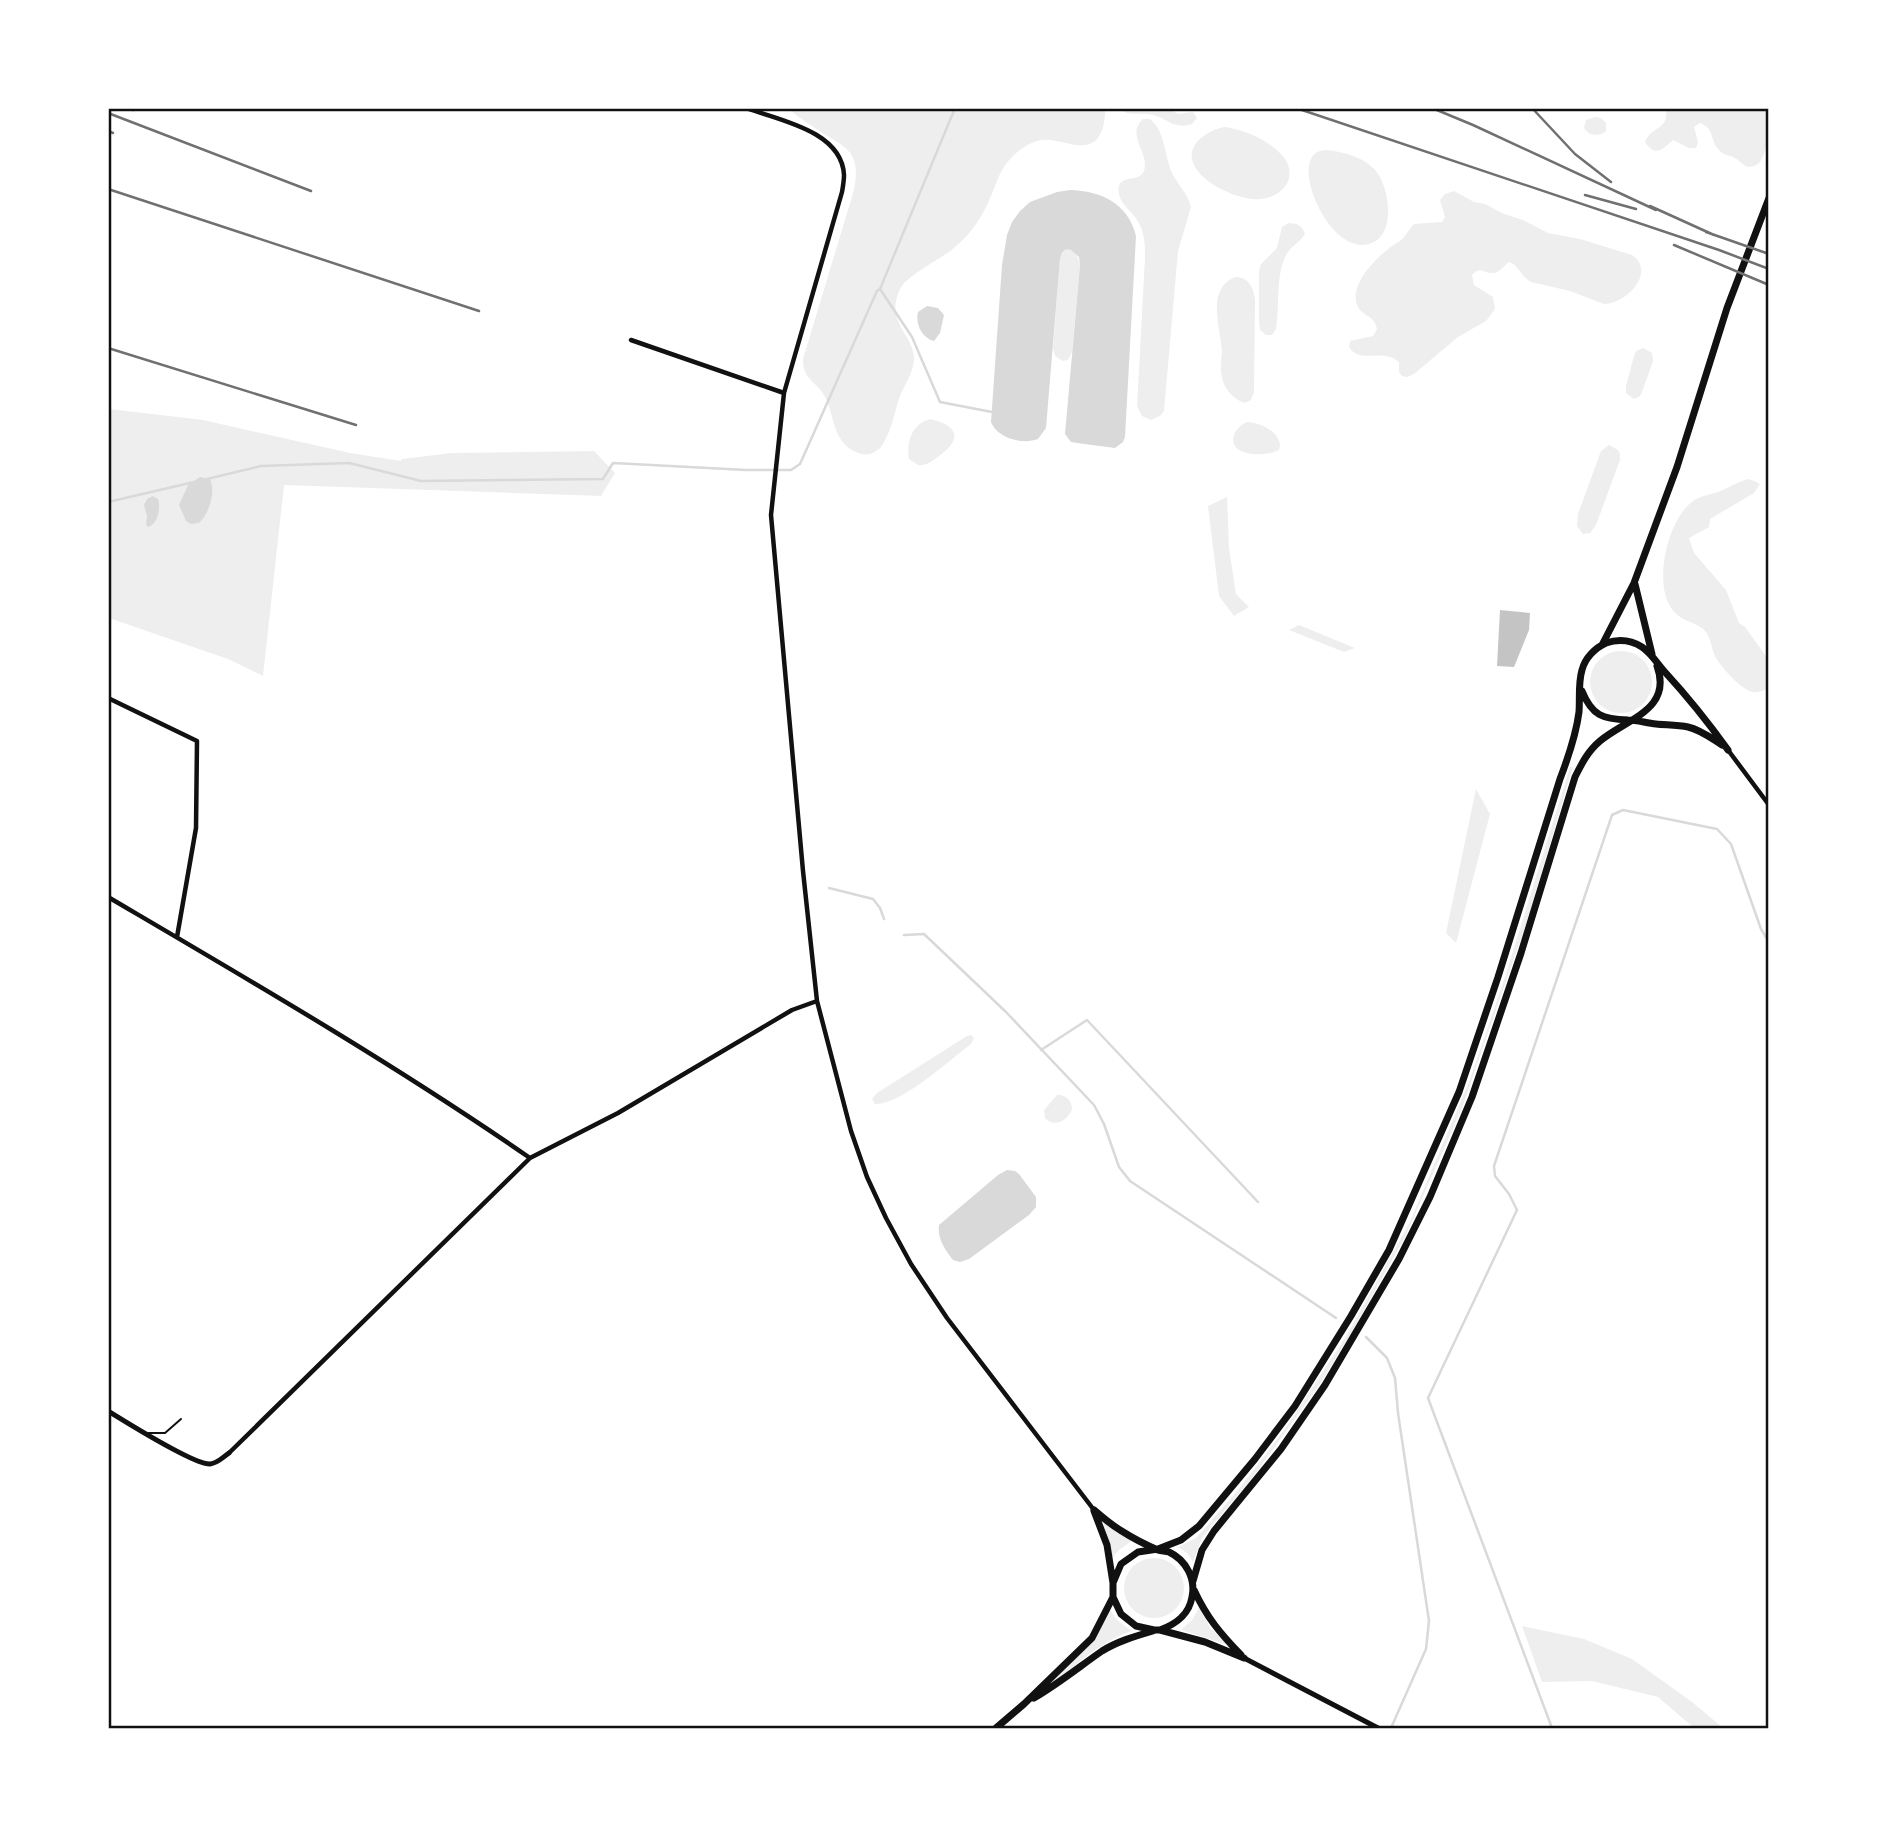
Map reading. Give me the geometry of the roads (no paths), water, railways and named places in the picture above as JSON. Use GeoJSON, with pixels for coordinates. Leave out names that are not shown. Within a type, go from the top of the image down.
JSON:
{"type":"FeatureCollection","features":[{"type":"Feature","properties":{"kind":"main road"},"geometry":{"type":"LineString","coordinates":[[1601,645],[1634,583],[1676,467],[1727,308],[1769,198]]}},
{"type":"Feature","properties":{"kind":"main road"},"geometry":{"type":"LineString","coordinates":[[1024,1704],[1056,1686],[1104,1650],[1130,1638],[1173,1625],[1184,1616],[1191,1604],[1202,1550],[1214,1531],[1281,1449],[1325,1385],[1399,1259],[1430,1197],[1472,1097],[1521,953],[1575,777],[1587,753],[1630,720],[1642,715],[1657,697],[1660,673],[1634,583]]}},
{"type":"Feature","properties":{"kind":"main road"},"geometry":{"type":"LineString","coordinates":[[1113,1583],[1121,1564],[1138,1552],[1158,1549],[1181,1540],[1199,1526],[1255,1459],[1312,1380],[1389,1250],[1459,1092],[1498,977],[1572,747],[1582,668],[1590,654],[1601,645],[1612,641],[1634,643],[1644,648],[1686,695],[1728,750]]}},
{"type":"Feature","properties":{"kind":"main road"},"geometry":{"type":"LineString","coordinates":[[1581,688],[1587,703],[1599,715],[1614,720],[1688,727],[1702,732],[1728,750]]}},
{"type":"Feature","properties":{"kind":"main road"},"geometry":{"type":"LineString","coordinates":[[1094,1510],[1119,1530],[1180,1560],[1188,1569],[1204,1612],[1215,1628],[1244,1658]]}},
{"type":"Feature","properties":{"kind":"main road"},"geometry":{"type":"LineString","coordinates":[[1094,1510],[1107,1545],[1113,1597],[1121,1614],[1136,1626],[1205,1642],[1244,1658]]}},
{"type":"Feature","properties":{"kind":"main road"},"geometry":{"type":"LineString","coordinates":[[996,1728],[1092,1638],[1113,1597]]}},
{"type":"Feature","properties":{"kind":"street"},"geometry":{"type":"LineString","coordinates":[[746,108],[814,132],[830,145],[839,158],[844,173],[842,192],[784,393],[771,515],[817,1002],[851,1130],[867,1177],[911,1264],[947,1318],[1094,1510]]}},
{"type":"Feature","properties":{"kind":"street"},"geometry":{"type":"LineString","coordinates":[[631,340],[784,393]]}},
{"type":"Feature","properties":{"kind":"street"},"geometry":{"type":"LineString","coordinates":[[108,698],[197,741],[195,828],[177,937]]}},
{"type":"Feature","properties":{"kind":"street"},"geometry":{"type":"LineString","coordinates":[[1728,750],[1769,805]]}},
{"type":"Feature","properties":{"kind":"street"},"geometry":{"type":"LineString","coordinates":[[108,897],[282,999],[530,1158]]}},
{"type":"Feature","properties":{"kind":"street"},"geometry":{"type":"LineString","coordinates":[[108,1420],[111,1413],[176,1451],[203,1463],[218,1461],[530,1158],[618,1113],[792,1010],[817,1002]]}},
{"type":"Feature","properties":{"kind":"street"},"geometry":{"type":"LineString","coordinates":[[1244,1658],[1378,1728]]}},
{"type":"Feature","properties":{"kind":"lane"},"geometry":{"type":"LineString","coordinates":[[148,1433],[165,1433],[181,1419]]}},
{"type":"Feature","properties":{"kind":"waterway"},"geometry":{"type":"LineString","coordinates":[[207,479],[261,466],[349,463],[421,481],[603,479],[613,463],[791,470],[800,464],[880,289],[955,108]]}},
{"type":"Feature","properties":{"kind":"waterway"},"geometry":{"type":"LineString","coordinates":[[880,289],[912,337],[940,402],[992,412]]}},
{"type":"Feature","properties":{"kind":"waterway"},"geometry":{"type":"LineString","coordinates":[[108,502],[194,482]]}},
{"type":"Feature","properties":{"kind":"waterway"},"geometry":{"type":"LineString","coordinates":[[1552,1728],[1428,1398],[1517,1210],[1495,1176],[1494,1166],[1612,815],[1623,810],[1717,829],[1731,844],[1761,929],[1769,942]]}},
{"type":"Feature","properties":{"kind":"waterway"},"geometry":{"type":"LineString","coordinates":[[829,888],[873,899],[884,919]]}},
{"type":"Feature","properties":{"kind":"waterway"},"geometry":{"type":"LineString","coordinates":[[904,935],[924,934],[1006,1012],[1094,1105],[1104,1124],[1119,1167],[1130,1181],[1336,1318]]}},
{"type":"Feature","properties":{"kind":"waterway"},"geometry":{"type":"LineString","coordinates":[[1041,1050],[1087,1020],[1258,1202]]}},
{"type":"Feature","properties":{"kind":"waterway"},"geometry":{"type":"LineString","coordinates":[[1366,1337],[1387,1358],[1395,1378],[1429,1621],[1426,1649],[1391,1728]]}},
{"type":"Feature","properties":{"kind":"railway"},"geometry":{"type":"LineString","coordinates":[[1296,108],[1769,269]]}},
{"type":"Feature","properties":{"kind":"railway"},"geometry":{"type":"LineString","coordinates":[[1432,108],[1656,210]]}},
{"type":"Feature","properties":{"kind":"railway"},"geometry":{"type":"LineString","coordinates":[[1532,108],[1575,154],[1611,182]]}},
{"type":"Feature","properties":{"kind":"railway"},"geometry":{"type":"LineString","coordinates":[[108,113],[311,191]]}},
{"type":"Feature","properties":{"kind":"railway"},"geometry":{"type":"LineString","coordinates":[[108,131],[113,133]]}},
{"type":"Feature","properties":{"kind":"railway"},"geometry":{"type":"LineString","coordinates":[[108,189],[479,311]]}},
{"type":"Feature","properties":{"kind":"railway"},"geometry":{"type":"LineString","coordinates":[[1585,195],[1636,209]]}},
{"type":"Feature","properties":{"kind":"railway"},"geometry":{"type":"LineString","coordinates":[[1650,206],[1714,235]]}},
{"type":"Feature","properties":{"kind":"railway"},"geometry":{"type":"LineString","coordinates":[[1706,232],[1769,254]]}},
{"type":"Feature","properties":{"kind":"railway"},"geometry":{"type":"LineString","coordinates":[[1674,245],[1769,285]]}},
{"type":"Feature","properties":{"kind":"railway"},"geometry":{"type":"LineString","coordinates":[[108,348],[356,425]]}}]}
